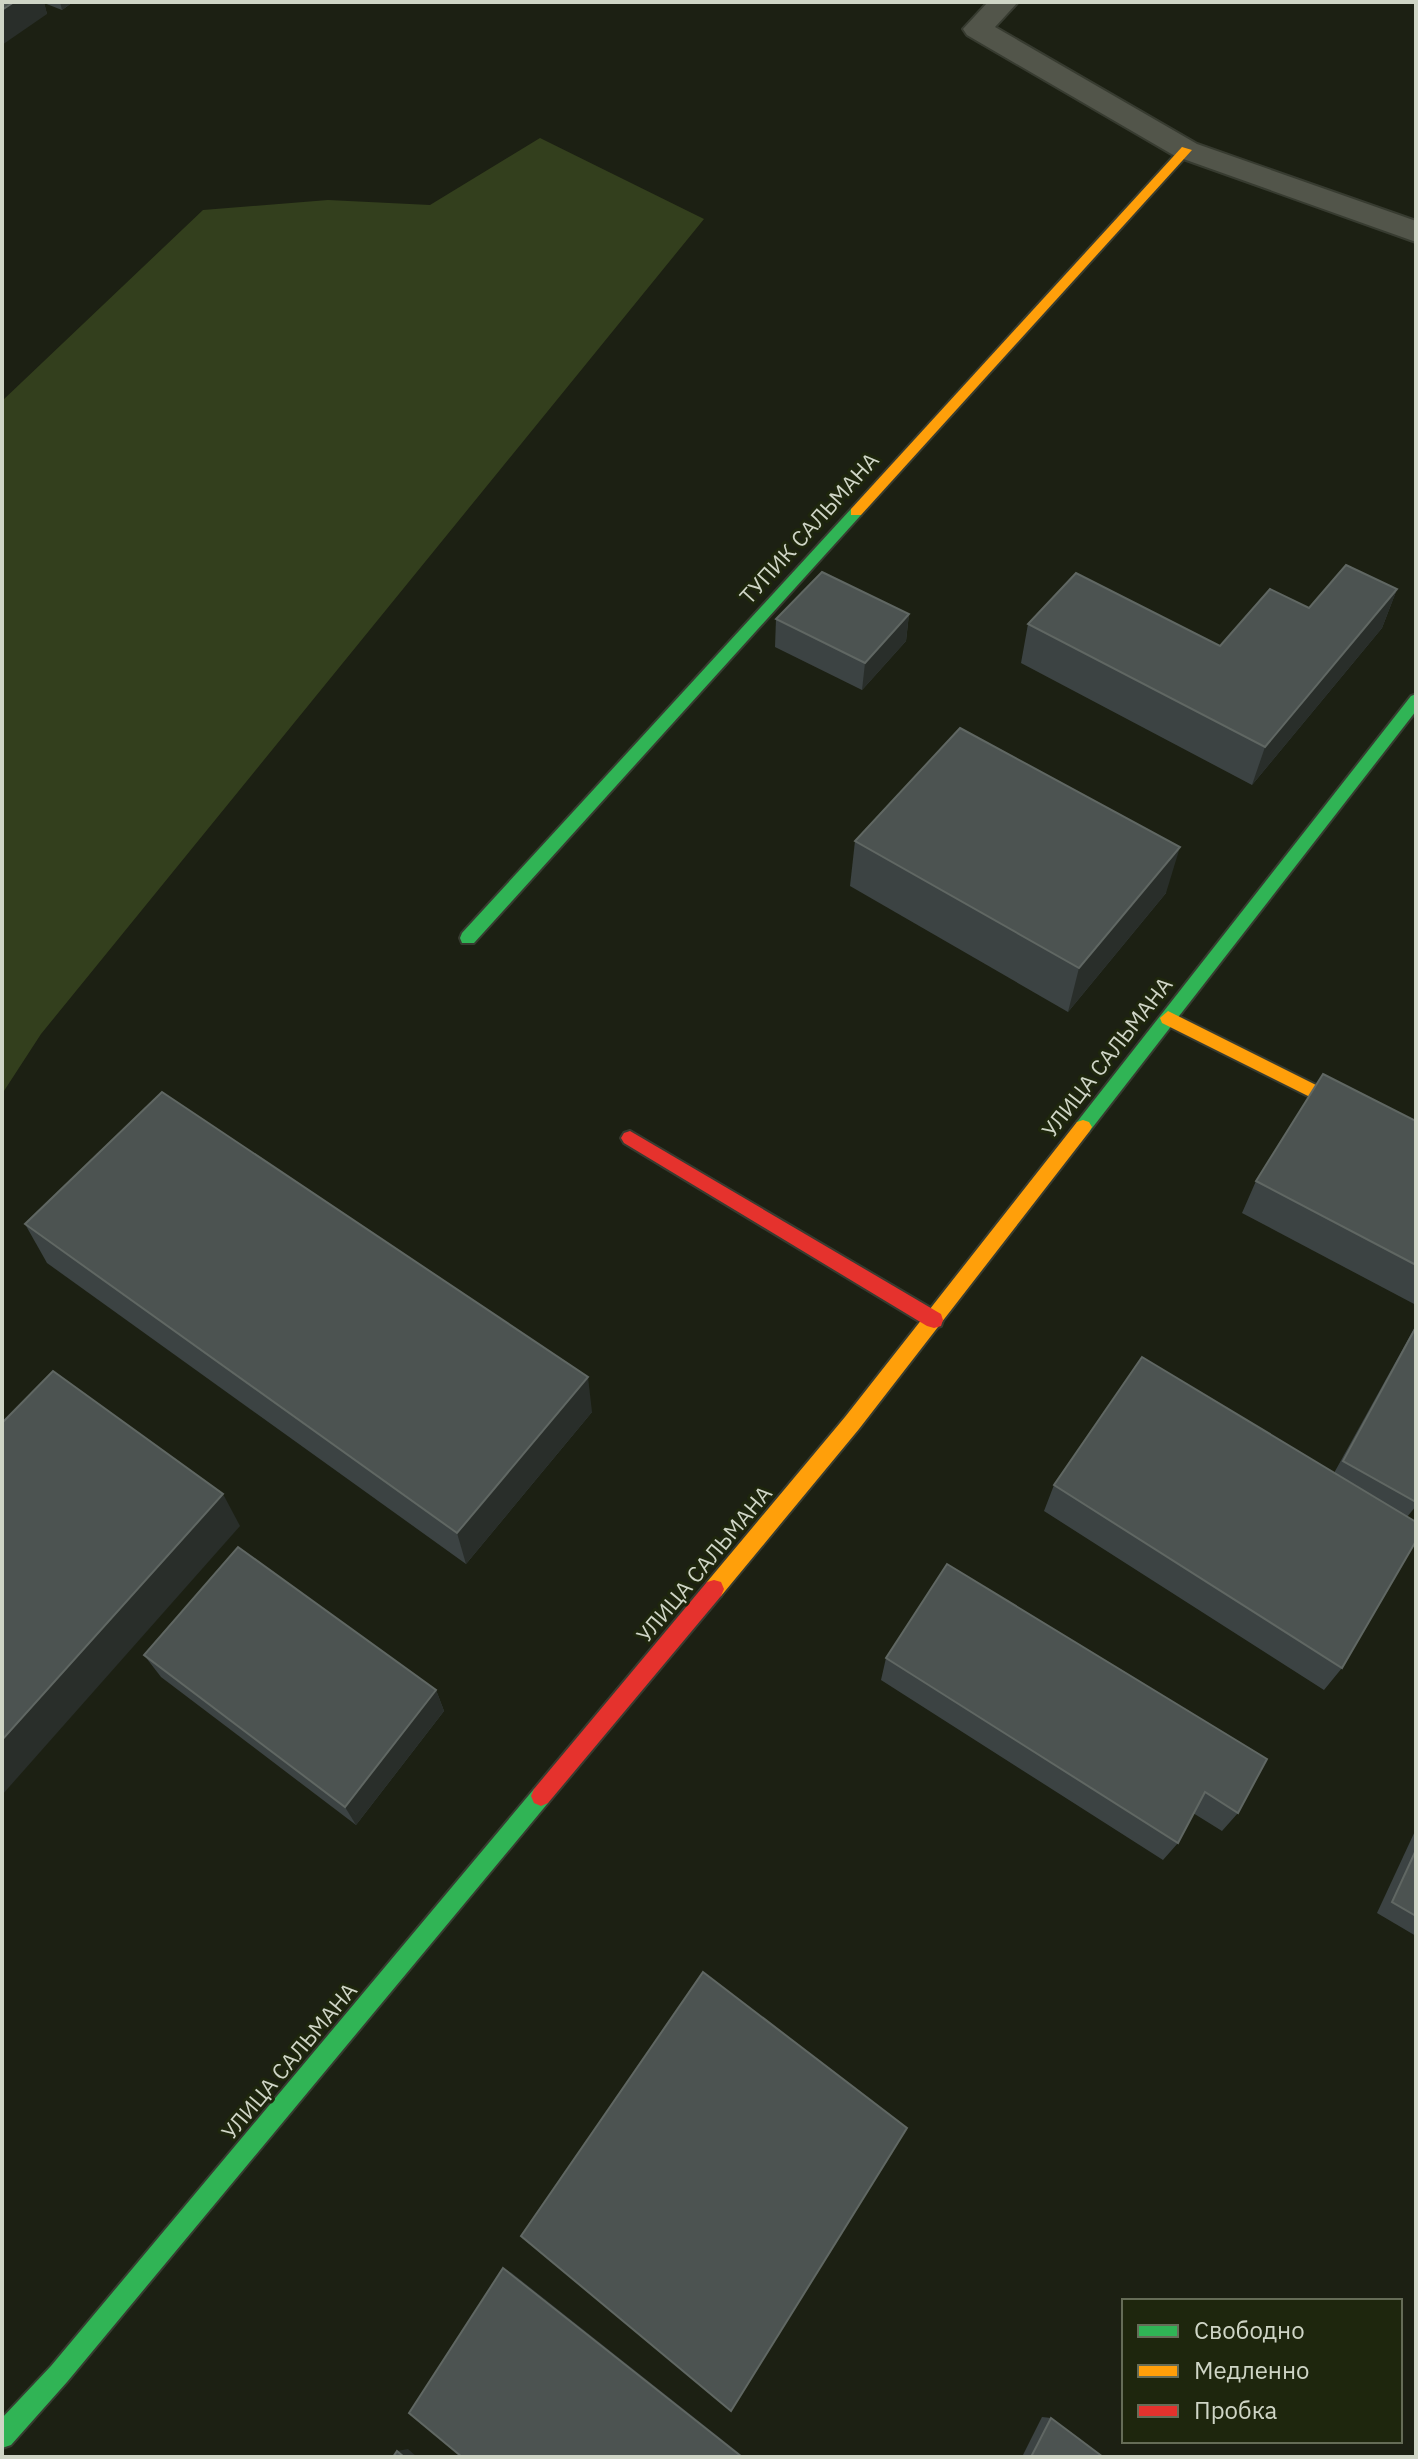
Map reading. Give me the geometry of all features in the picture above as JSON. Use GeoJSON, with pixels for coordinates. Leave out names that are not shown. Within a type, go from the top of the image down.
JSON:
{"type":"FeatureCollection","features":[{"type":"Feature","properties":{"kind":"street"},"geometry":{"type":"LineString","coordinates":[[1004,2],[977,29],[1186,150],[1416,232]]}},
{"type":"Feature","properties":{"kind":"street","name":"ТУПИК САЛЬМАНА"},"geometry":{"type":"LineString","coordinates":[[468,938],[1186,150]]}},
{"type":"Feature","properties":{"kind":"street","name":"УЛИЦА САЛЬМАНА"},"geometry":{"type":"LineString","coordinates":[[2,2436],[80,2350],[852,1423],[1416,700]]}},
{"type":"Feature","properties":{"kind":"street"},"geometry":{"type":"LineString","coordinates":[[1168,1018],[1416,1143]]}},
{"type":"Feature","properties":{"kind":"street"},"geometry":{"type":"LineString","coordinates":[[630,1138],[934,1320]]}},
{"type":"Feature","properties":{"kind":"green space"},"geometry":{"type":"Polygon","coordinates":[[[540,138],[704,219],[41,1034],[2,1094],[2,401],[203,210],[328,200],[430,205],[540,138]]]}},
{"type":"Feature","properties":{"kind":"building"},"geometry":{"type":"Polygon","coordinates":[[[2,2],[14,2],[2,10],[2,2]]]}},
{"type":"Feature","properties":{"kind":"building"},"geometry":{"type":"Polygon","coordinates":[[[1346,565],[1397,589],[1265,747],[1028,624],[1076,573],[1220,646],[1270,589],[1309,608],[1346,565]]]}},
{"type":"Feature","properties":{"kind":"building"},"geometry":{"type":"Polygon","coordinates":[[[822,572],[909,614],[865,663],[776,619],[822,572]]]}},
{"type":"Feature","properties":{"kind":"building"},"geometry":{"type":"Polygon","coordinates":[[[960,728],[1180,847],[1079,968],[855,841],[960,728]]]}},
{"type":"Feature","properties":{"kind":"building"},"geometry":{"type":"Polygon","coordinates":[[[1323,1074],[1416,1121],[1416,1265],[1256,1181],[1323,1074]]]}},
{"type":"Feature","properties":{"kind":"building"},"geometry":{"type":"Polygon","coordinates":[[[162,1092],[588,1377],[457,1533],[25,1224],[162,1092]]]}},
{"type":"Feature","properties":{"kind":"building"},"geometry":{"type":"Polygon","coordinates":[[[1416,1327],[1416,1502],[1343,1461],[1416,1327]]]}},
{"type":"Feature","properties":{"kind":"building"},"geometry":{"type":"Polygon","coordinates":[[[1142,1357],[1416,1522],[1416,1541],[1342,1668],[1054,1485],[1142,1357]]]}},
{"type":"Feature","properties":{"kind":"building"},"geometry":{"type":"Polygon","coordinates":[[[53,1371],[223,1494],[2,1740],[2,1423],[53,1371]]]}},
{"type":"Feature","properties":{"kind":"building"},"geometry":{"type":"Polygon","coordinates":[[[238,1547],[436,1690],[345,1807],[144,1655],[238,1547]]]}},
{"type":"Feature","properties":{"kind":"building"},"geometry":{"type":"Polygon","coordinates":[[[947,1564],[1267,1759],[1238,1813],[1205,1792],[1178,1843],[886,1658],[947,1564]]]}},
{"type":"Feature","properties":{"kind":"building"},"geometry":{"type":"Polygon","coordinates":[[[1416,1850],[1416,1916],[1392,1902],[1416,1850]]]}},
{"type":"Feature","properties":{"kind":"building"},"geometry":{"type":"Polygon","coordinates":[[[703,1972],[907,2128],[731,2411],[521,2236],[703,1972]]]}},
{"type":"Feature","properties":{"kind":"building"},"geometry":{"type":"Polygon","coordinates":[[[503,2268],[742,2457],[462,2457],[409,2413],[503,2268]]]}},
{"type":"Feature","properties":{"kind":"building"},"geometry":{"type":"Polygon","coordinates":[[[1051,2418],[1103,2457],[1031,2457],[1051,2418]]]}},
{"type":"Feature","properties":{"kind":"traffic: fast"},"geometry":{"type":"LineString","coordinates":[[468,938],[856,512]]}},
{"type":"Feature","properties":{"kind":"traffic: fast"},"geometry":{"type":"LineString","coordinates":[[1083,1127],[1416,700]]}},
{"type":"Feature","properties":{"kind":"traffic: fast"},"geometry":{"type":"LineString","coordinates":[[2,2436],[59,2374],[541,1796]]}},
{"type":"Feature","properties":{"kind":"traffic: slow"},"geometry":{"type":"LineString","coordinates":[[856,512],[1186,150]]}},
{"type":"Feature","properties":{"kind":"traffic: slow"},"geometry":{"type":"LineString","coordinates":[[1168,1018],[1416,1143]]}},
{"type":"Feature","properties":{"kind":"traffic: slow"},"geometry":{"type":"LineString","coordinates":[[714,1589],[852,1423],[1083,1127]]}},
{"type":"Feature","properties":{"kind":"traffic: jam"},"geometry":{"type":"LineString","coordinates":[[630,1138],[934,1320]]}},
{"type":"Feature","properties":{"kind":"traffic: jam"},"geometry":{"type":"LineString","coordinates":[[541,1796],[714,1589]]}}]}
